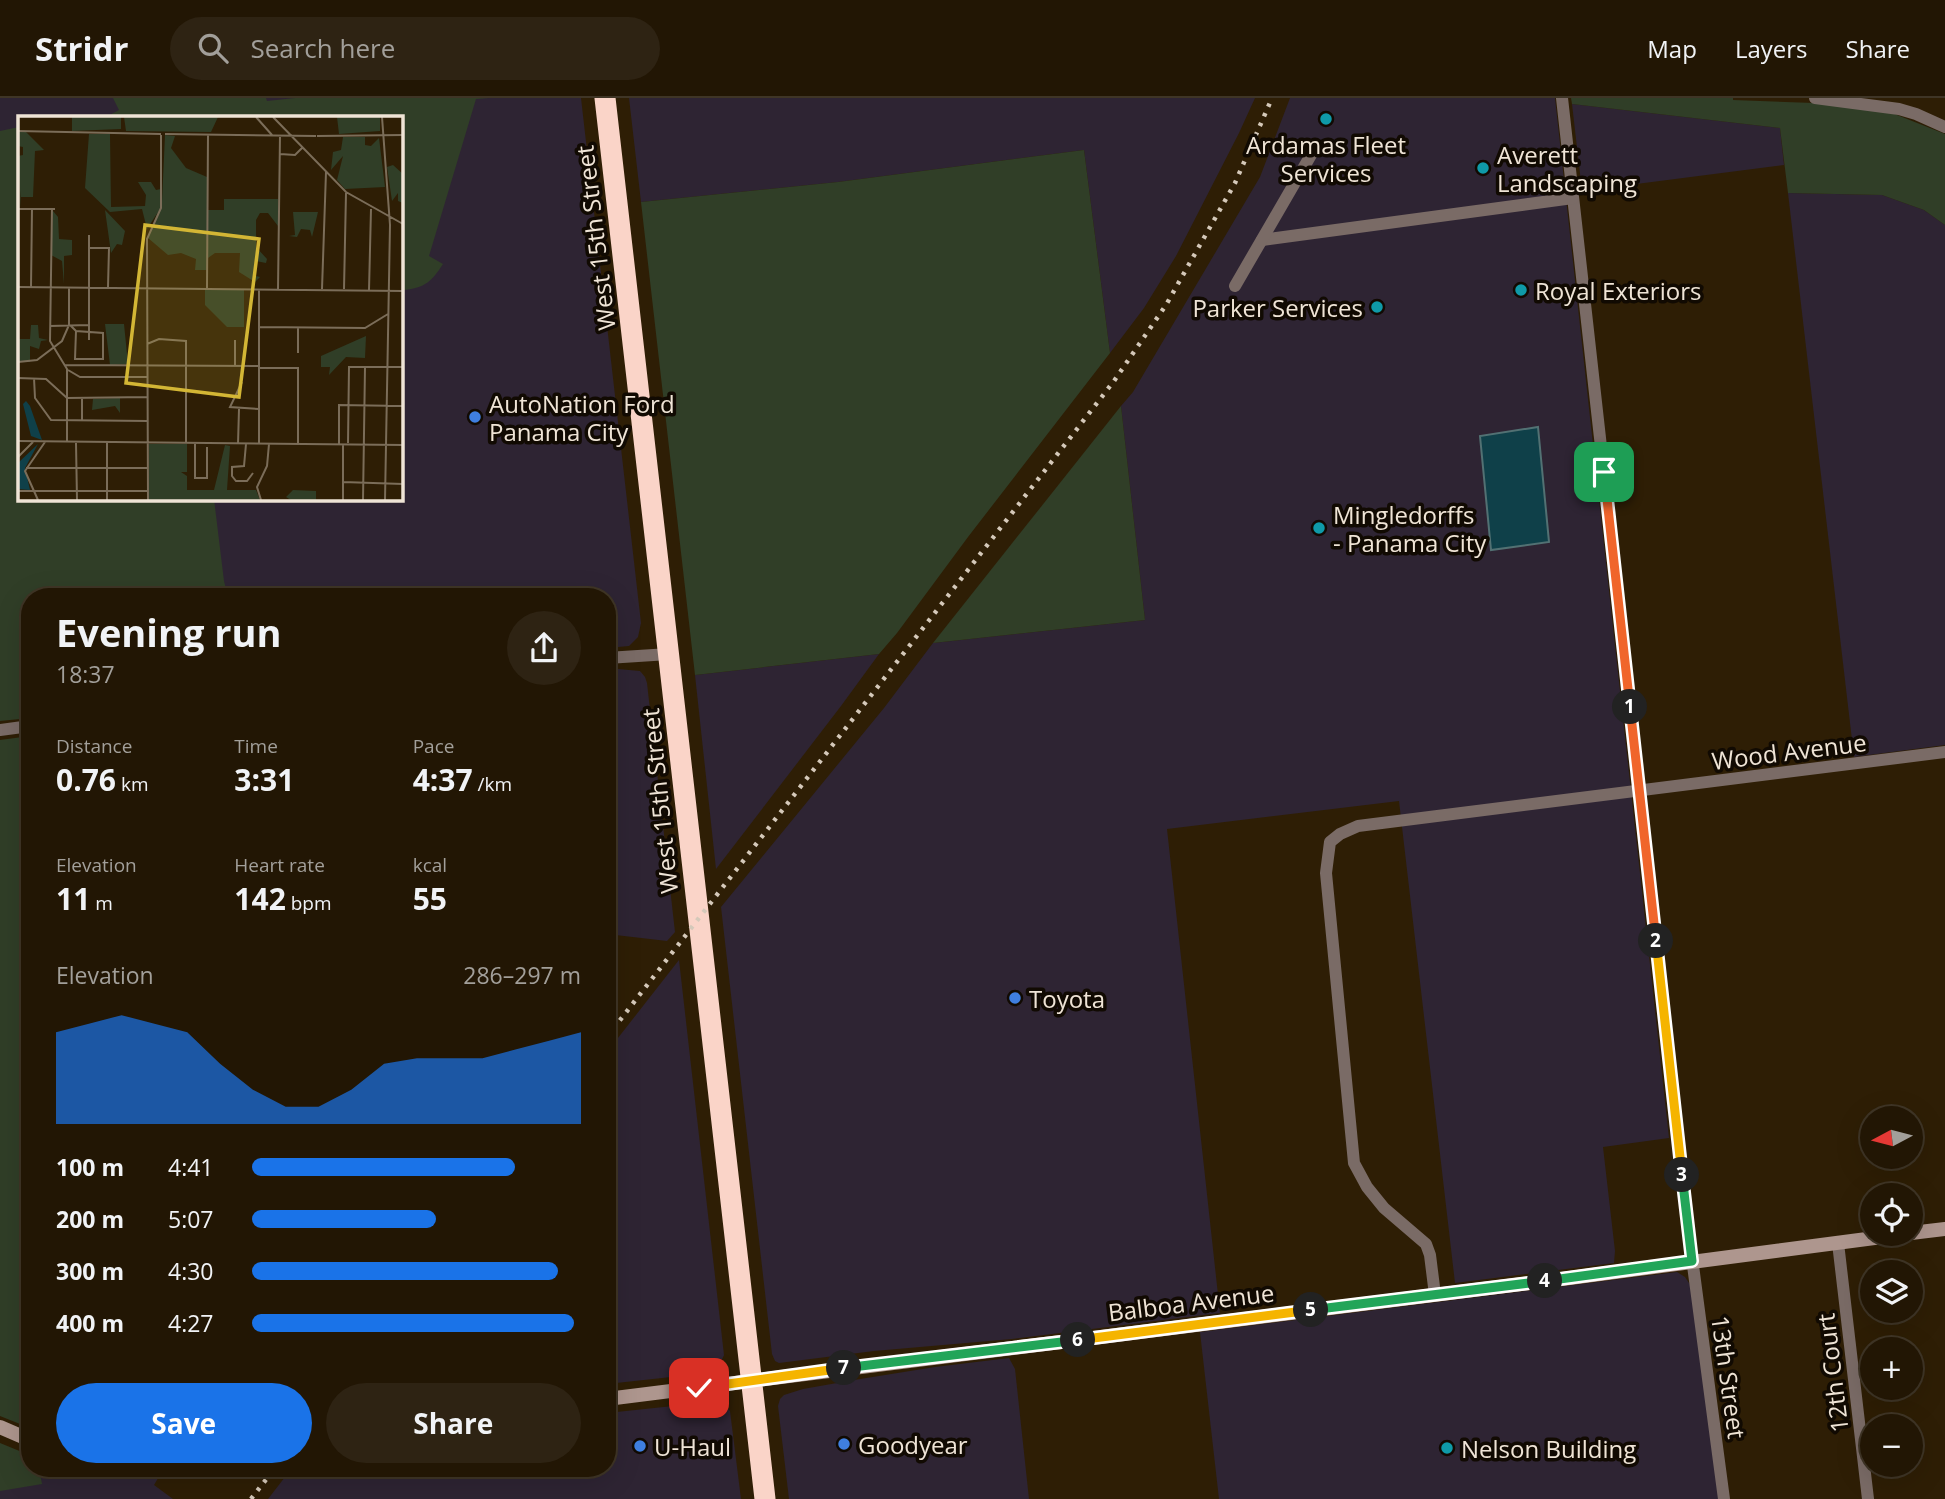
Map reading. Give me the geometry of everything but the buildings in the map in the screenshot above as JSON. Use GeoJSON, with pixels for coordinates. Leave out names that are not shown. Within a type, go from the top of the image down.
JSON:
{"type":"FeatureCollection","features":[{"type":"Feature","properties":{"kind":"highway","name":"West 15th Street"},"geometry":{"type":"LineString","coordinates":[[605,98],[765,1499]]}},
{"type":"Feature","properties":{"kind":"street","name":"13th Street"},"geometry":{"type":"LineString","coordinates":[[1562,98],[1692,1261],[1724,1499]]}},
{"type":"Feature","properties":{"kind":"street"},"geometry":{"type":"LineString","coordinates":[[1815,98],[1899,109],[1945,127]]}},
{"type":"Feature","properties":{"kind":"street"},"geometry":{"type":"LineString","coordinates":[[1235,286],[1315,148]]}},
{"type":"Feature","properties":{"kind":"street"},"geometry":{"type":"LineString","coordinates":[[1262,240],[1573,198]]}},
{"type":"Feature","properties":{"kind":"street"},"geometry":{"type":"LineString","coordinates":[[616,657],[669,654]]}},
{"type":"Feature","properties":{"kind":"street"},"geometry":{"type":"LineString","coordinates":[[0,730],[21,727]]}},
{"type":"Feature","properties":{"kind":"street","name":"Wood Avenue"},"geometry":{"type":"LineString","coordinates":[[1435,1295],[1426,1244],[1384,1208],[1367,1187],[1354,1163],[1326,873],[1330,842],[1339,834],[1358,826],[1945,752]]}},
{"type":"Feature","properties":{"kind":"street"},"geometry":{"type":"LineString","coordinates":[[1923,1231],[1945,1228]]}},
{"type":"Feature","properties":{"kind":"street","name":"Balboa Avenue"},"geometry":{"type":"LineString","coordinates":[[616,1398],[1860,1239]]}},
{"type":"Feature","properties":{"kind":"street","name":"12th Court"},"geometry":{"type":"LineString","coordinates":[[1838,1242],[1868,1499]]}},
{"type":"Feature","properties":{"kind":"street"},"geometry":{"type":"LineString","coordinates":[[0,1427],[21,1436]]}},
{"type":"Feature","properties":{"kind":"shaded area"},"geometry":{"type":"Polygon","coordinates":[[[0,98],[387,98],[233,116],[18,116],[18,141],[0,144],[0,98]]]}},
{"type":"Feature","properties":{"kind":"shaded area"},"geometry":{"type":"Polygon","coordinates":[[[471,98],[581,98],[641,623],[638,637],[629,646],[616,647],[616,588],[214,588],[204,500],[402,500],[402,264],[471,98]]]}},
{"type":"Feature","properties":{"kind":"shaded area"},"geometry":{"type":"Polygon","coordinates":[[[629,98],[1255,98],[1176,256],[1144,308],[1110,353],[1084,150],[838,182],[641,202],[629,98]]]}},
{"type":"Feature","properties":{"kind":"shaded area"},"geometry":{"type":"Polygon","coordinates":[[[1290,98],[1555,98],[1669,1138],[1603,1147],[1615,1251],[1614,1263],[1455,1283],[1399,801],[1167,829],[1220,1313],[1012,1339],[874,1351],[779,1363],[772,1354],[721,907],[884,708],[933,643],[1145,620],[1121,406],[1133,392],[1260,177],[1290,98]]]}},
{"type":"Feature","properties":{"kind":"shaded area"},"geometry":{"type":"Polygon","coordinates":[[[1572,104],[1780,128],[1784,165],[1582,191],[1572,104]]]}},
{"type":"Feature","properties":{"kind":"shaded area"},"geometry":{"type":"Polygon","coordinates":[[[1788,193],[1882,195],[1924,210],[1945,225],[1945,745],[1854,757],[1788,193]]]}},
{"type":"Feature","properties":{"kind":"shaded area"},"geometry":{"type":"Polygon","coordinates":[[[879,654],[841,706],[716,869],[695,675],[879,654]]]}},
{"type":"Feature","properties":{"kind":"shaded area"},"geometry":{"type":"Polygon","coordinates":[[[616,669],[640,671],[647,683],[675,932],[667,941],[616,935],[616,669]]]}},
{"type":"Feature","properties":{"kind":"shaded area"},"geometry":{"type":"Polygon","coordinates":[[[679,960],[724,1355],[719,1366],[708,1373],[616,1383],[616,1040],[679,960]]]}},
{"type":"Feature","properties":{"kind":"shaded area"},"geometry":{"type":"Polygon","coordinates":[[[1677,1272],[1685,1277],[1693,1289],[1719,1499],[1219,1499],[1200,1332],[1677,1272]]]}},
{"type":"Feature","properties":{"kind":"shaded area"},"geometry":{"type":"Polygon","coordinates":[[[1009,1358],[1015,1369],[1029,1499],[789,1499],[778,1406],[784,1395],[854,1380],[1009,1358]]]}},
{"type":"Feature","properties":{"kind":"shaded area","name":"U-Haul"},"geometry":{"type":"Polygon","coordinates":[[[722,1403],[730,1411],[741,1499],[268,1499],[285,1477],[616,1477],[616,1412],[722,1403]]]}},
{"type":"Feature","properties":{"kind":"shaded area"},"geometry":{"type":"Polygon","coordinates":[[[28,1477],[159,1477],[154,1485],[173,1499],[0,1499],[0,1480],[28,1477]]]}},
{"type":"Feature","properties":{"kind":"green space"},"geometry":{"type":"Polygon","coordinates":[[[113,98],[266,98],[267,101],[295,98],[489,98],[476,99],[429,256],[443,264],[427,283],[404,290],[402,116],[108,116],[119,110],[113,98]]]}},
{"type":"Feature","properties":{"kind":"green space"},"geometry":{"type":"Polygon","coordinates":[[[1571,98],[1733,98],[1814,103],[1892,113],[1945,134],[1945,225],[1924,210],[1882,195],[1788,193],[1780,128],[1572,104],[1571,98]]]}},
{"type":"Feature","properties":{"kind":"green space"},"geometry":{"type":"Polygon","coordinates":[[[18,127],[18,500],[214,500],[226,588],[21,588],[21,719],[0,721],[0,131],[18,127]]]}},
{"type":"Feature","properties":{"kind":"green space"},"geometry":{"type":"Polygon","coordinates":[[[1084,150],[1110,353],[879,654],[695,675],[641,202],[838,182],[1084,150]]]}},
{"type":"Feature","properties":{"kind":"green space"},"geometry":{"type":"Polygon","coordinates":[[[1121,406],[1145,620],[933,643],[1121,406]]]}},
{"type":"Feature","properties":{"kind":"green space"},"geometry":{"type":"Polygon","coordinates":[[[21,737],[21,1424],[0,1416],[0,740],[21,737]]]}},
{"type":"Feature","properties":{"kind":"green space"},"geometry":{"type":"Polygon","coordinates":[[[0,1443],[21,1452],[21,1477],[41,1477],[42,1484],[0,1491],[0,1443]]]}},
{"type":"Feature","properties":{"kind":"water"},"geometry":{"type":"Polygon","coordinates":[[[1538,427],[1549,542],[1491,550],[1480,436],[1538,427]]]}},
{"type":"Feature","properties":{"kind":"railway"},"geometry":{"type":"LineString","coordinates":[[616,1025],[1114,381],[1166,305],[1235,183],[1272,98]]}},
{"type":"Feature","properties":{"kind":"railway"},"geometry":{"type":"LineString","coordinates":[[251,1499],[268,1477]]}},
{"type":"Feature","properties":{"kind":"place","name":"Ardamas Fleet Services"},"geometry":{"type":"Point","coordinates":[1326,119]}},
{"type":"Feature","properties":{"kind":"place","name":"Averett Landscaping"},"geometry":{"type":"Point","coordinates":[1483,168]}},
{"type":"Feature","properties":{"kind":"place","name":"Royal Exteriors"},"geometry":{"type":"Point","coordinates":[1521,290]}},
{"type":"Feature","properties":{"kind":"place","name":"Parker Services"},"geometry":{"type":"Point","coordinates":[1377,307]}},
{"type":"Feature","properties":{"kind":"place","name":"AutoNation Ford Panama City"},"geometry":{"type":"Point","coordinates":[475,417]}},
{"type":"Feature","properties":{"kind":"place","name":"Mingledorffs - Panama City"},"geometry":{"type":"Point","coordinates":[1319,528]}},
{"type":"Feature","properties":{"kind":"place","name":"Toyota"},"geometry":{"type":"Point","coordinates":[1015,998]}},
{"type":"Feature","properties":{"kind":"place","name":"Goodyear"},"geometry":{"type":"Point","coordinates":[844,1444]}},
{"type":"Feature","properties":{"kind":"place","name":"U-Haul"},"geometry":{"type":"Point","coordinates":[640,1446]}},
{"type":"Feature","properties":{"kind":"place","name":"Nelson Building"},"geometry":{"type":"Point","coordinates":[1447,1448]}},
{"type":"Feature","properties":{"kind":"route"},"geometry":{"type":"LineString","coordinates":[[699,1388],[1692,1261],[1604,472]]}}]}
